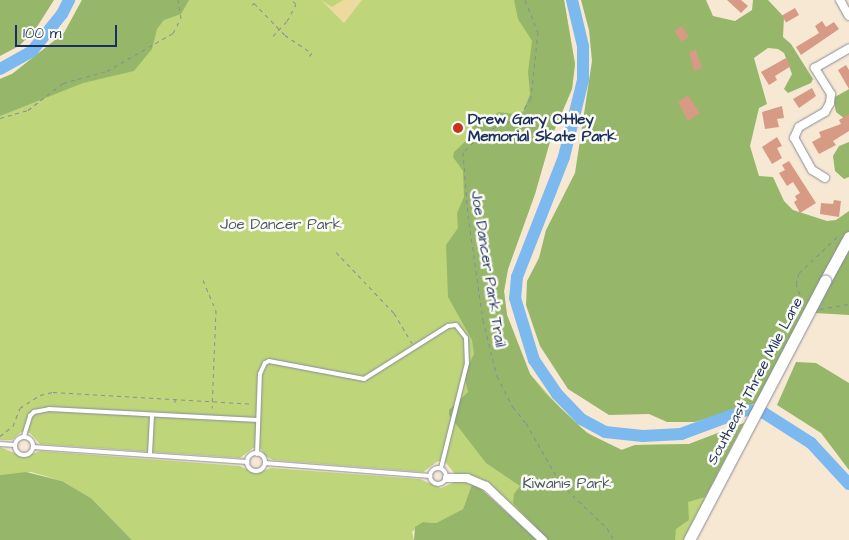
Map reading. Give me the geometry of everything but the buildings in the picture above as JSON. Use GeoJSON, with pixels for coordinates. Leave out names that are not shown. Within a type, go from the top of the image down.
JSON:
{"type":"FeatureCollection","features":[{"type":"Feature","properties":{"kind":"main road","name":"Southeast Three Mile Lane"},"geometry":{"type":"LineString","coordinates":[[689,540],[849,237]]}},
{"type":"Feature","properties":{"kind":"street"},"geometry":{"type":"LineString","coordinates":[[840,0],[849,16]]}},
{"type":"Feature","properties":{"kind":"street"},"geometry":{"type":"LineString","coordinates":[[825,178],[812,170],[794,138],[799,127],[825,112],[830,103],[831,94],[815,68],[849,48]]}},
{"type":"Feature","properties":{"kind":"street"},"geometry":{"type":"LineString","coordinates":[[447,478],[467,478],[486,486],[543,540]]}},
{"type":"Feature","properties":{"kind":"lane"},"geometry":{"type":"LineString","coordinates":[[430,476],[265,463],[257,454],[260,374],[269,361],[364,379],[448,326],[456,325],[466,338],[467,363],[441,468],[447,478],[439,485],[432,481],[430,476],[433,469],[441,468]]}},
{"type":"Feature","properties":{"kind":"lane"},"geometry":{"type":"LineString","coordinates":[[258,420],[41,410],[30,416],[24,436],[17,440],[15,445],[16,451],[25,455],[33,447],[150,454],[247,462],[255,471],[263,468],[265,463]]}},
{"type":"Feature","properties":{"kind":"lane"},"geometry":{"type":"LineString","coordinates":[[150,454],[152,415]]}},
{"type":"Feature","properties":{"kind":"lane"},"geometry":{"type":"LineString","coordinates":[[24,436],[32,441],[33,447]]}},
{"type":"Feature","properties":{"kind":"lane"},"geometry":{"type":"LineString","coordinates":[[0,444],[15,445]]}},
{"type":"Feature","properties":{"kind":"lane"},"geometry":{"type":"LineString","coordinates":[[247,462],[249,456],[257,454]]}},
{"type":"Feature","properties":{"kind":"path"},"geometry":{"type":"LineString","coordinates":[[0,118],[28,110],[63,83],[107,71],[173,33],[181,18],[178,0]]}},
{"type":"Feature","properties":{"kind":"path"},"geometry":{"type":"LineString","coordinates":[[273,36],[280,29],[296,4],[292,0]]}},
{"type":"Feature","properties":{"kind":"path","name":"Joe Dancer Park Trail"},"geometry":{"type":"LineString","coordinates":[[525,0],[538,32],[531,98],[518,118],[485,131],[463,152],[468,216],[483,320],[497,376],[513,407],[526,423],[561,484],[607,528],[614,540]]}},
{"type":"Feature","properties":{"kind":"path"},"geometry":{"type":"LineString","coordinates":[[252,5],[254,2],[280,29],[312,54],[309,56]]}},
{"type":"Feature","properties":{"kind":"path"},"geometry":{"type":"LineString","coordinates":[[336,252],[394,313],[414,348]]}},
{"type":"Feature","properties":{"kind":"path"},"geometry":{"type":"LineString","coordinates":[[203,280],[216,310],[212,408]]}},
{"type":"Feature","properties":{"kind":"path"},"geometry":{"type":"LineString","coordinates":[[0,436],[13,426],[20,408],[46,393],[259,404]]}},
{"type":"Feature","properties":{"kind":"path"},"geometry":{"type":"LineString","coordinates":[[175,399],[175,406]]}},
{"type":"Feature","properties":{"kind":"green space"},"geometry":{"type":"Polygon","coordinates":[[[0,0],[54,0],[35,30],[19,46],[0,56],[0,0]]]}},
{"type":"Feature","properties":{"kind":"green space","name":"Joe Dancer Park"},"geometry":{"type":"Polygon","coordinates":[[[82,0],[564,0],[575,64],[572,89],[551,138],[535,194],[508,269],[504,291],[507,315],[530,374],[573,422],[601,442],[621,450],[635,445],[689,444],[744,423],[684,540],[548,540],[485,481],[455,474],[446,463],[438,461],[423,472],[273,460],[265,456],[261,449],[253,448],[240,458],[40,444],[30,433],[21,432],[12,440],[0,440],[0,79],[14,73],[64,33],[82,0]]]}},
{"type":"Feature","properties":{"kind":"green space"},"geometry":{"type":"Polygon","coordinates":[[[82,0],[189,0],[181,14],[164,20],[157,29],[152,49],[134,71],[83,83],[0,116],[0,79],[12,74],[64,33],[82,0]]]}},
{"type":"Feature","properties":{"kind":"green space","name":"Kiwanis Park"},"geometry":{"type":"Polygon","coordinates":[[[514,0],[564,0],[575,64],[572,89],[551,138],[535,194],[508,269],[504,291],[507,315],[530,374],[546,394],[587,433],[622,450],[635,445],[689,444],[744,423],[705,497],[688,502],[689,520],[676,529],[675,540],[548,540],[513,503],[514,494],[520,486],[486,463],[449,415],[449,410],[468,392],[464,374],[474,354],[472,340],[448,297],[446,245],[458,228],[457,213],[464,197],[463,171],[453,157],[454,152],[469,138],[470,129],[481,121],[499,112],[522,115],[530,94],[528,72],[532,41],[518,19],[514,0]]]}},
{"type":"Feature","properties":{"kind":"green space"},"geometry":{"type":"Polygon","coordinates":[[[581,0],[706,0],[713,16],[735,21],[752,10],[753,0],[768,0],[784,17],[783,37],[791,44],[813,79],[811,83],[788,93],[784,89],[792,74],[784,53],[778,49],[768,48],[754,58],[767,104],[759,108],[750,146],[759,176],[773,177],[784,201],[793,210],[827,221],[836,220],[849,211],[849,315],[815,313],[754,404],[695,422],[667,422],[649,414],[609,415],[568,389],[540,346],[526,305],[527,281],[539,258],[546,230],[575,173],[592,61],[589,30],[581,0]]]}},
{"type":"Feature","properties":{"kind":"green space"},"geometry":{"type":"Polygon","coordinates":[[[849,89],[849,122],[836,112],[834,102],[835,97],[849,89]]]}},
{"type":"Feature","properties":{"kind":"green space"},"geometry":{"type":"Polygon","coordinates":[[[849,142],[849,177],[844,179],[835,171],[833,156],[839,146],[849,142]]]}},
{"type":"Feature","properties":{"kind":"green space"},"geometry":{"type":"Polygon","coordinates":[[[796,362],[816,363],[849,383],[849,470],[821,433],[777,405],[796,362]]]}},
{"type":"Feature","properties":{"kind":"green space"},"geometry":{"type":"Polygon","coordinates":[[[0,447],[24,457],[40,451],[240,466],[256,474],[271,468],[420,479],[441,488],[457,481],[472,484],[463,509],[436,523],[423,522],[412,532],[414,540],[132,540],[91,498],[62,481],[31,472],[0,475],[0,447]]]}},
{"type":"Feature","properties":{"kind":"green space"},"geometry":{"type":"Polygon","coordinates":[[[26,472],[62,481],[91,498],[132,540],[0,540],[0,475],[26,472]]]}},
{"type":"Feature","properties":{"kind":"green space"},"geometry":{"type":"Polygon","coordinates":[[[472,484],[481,489],[537,540],[414,540],[415,527],[423,522],[436,523],[463,509],[472,484]]]}},
{"type":"Feature","properties":{"kind":"sand"},"geometry":{"type":"Polygon","coordinates":[[[321,0],[332,7],[343,0],[362,0],[344,23],[321,0]]]}},
{"type":"Feature","properties":{"kind":"waterway"},"geometry":{"type":"LineString","coordinates":[[0,69],[32,51],[62,14],[69,0]]}},
{"type":"Feature","properties":{"kind":"waterway"},"geometry":{"type":"LineString","coordinates":[[572,0],[583,46],[583,80],[564,157],[517,277],[515,298],[534,360],[557,394],[581,419],[605,432],[643,436],[681,434],[746,410],[764,413],[811,443],[849,484]]}},
{"type":"Feature","properties":{"kind":"place","name":"Drew Gary Ottley Memorial Skate Park"},"geometry":{"type":"Point","coordinates":[458,128]}}]}
